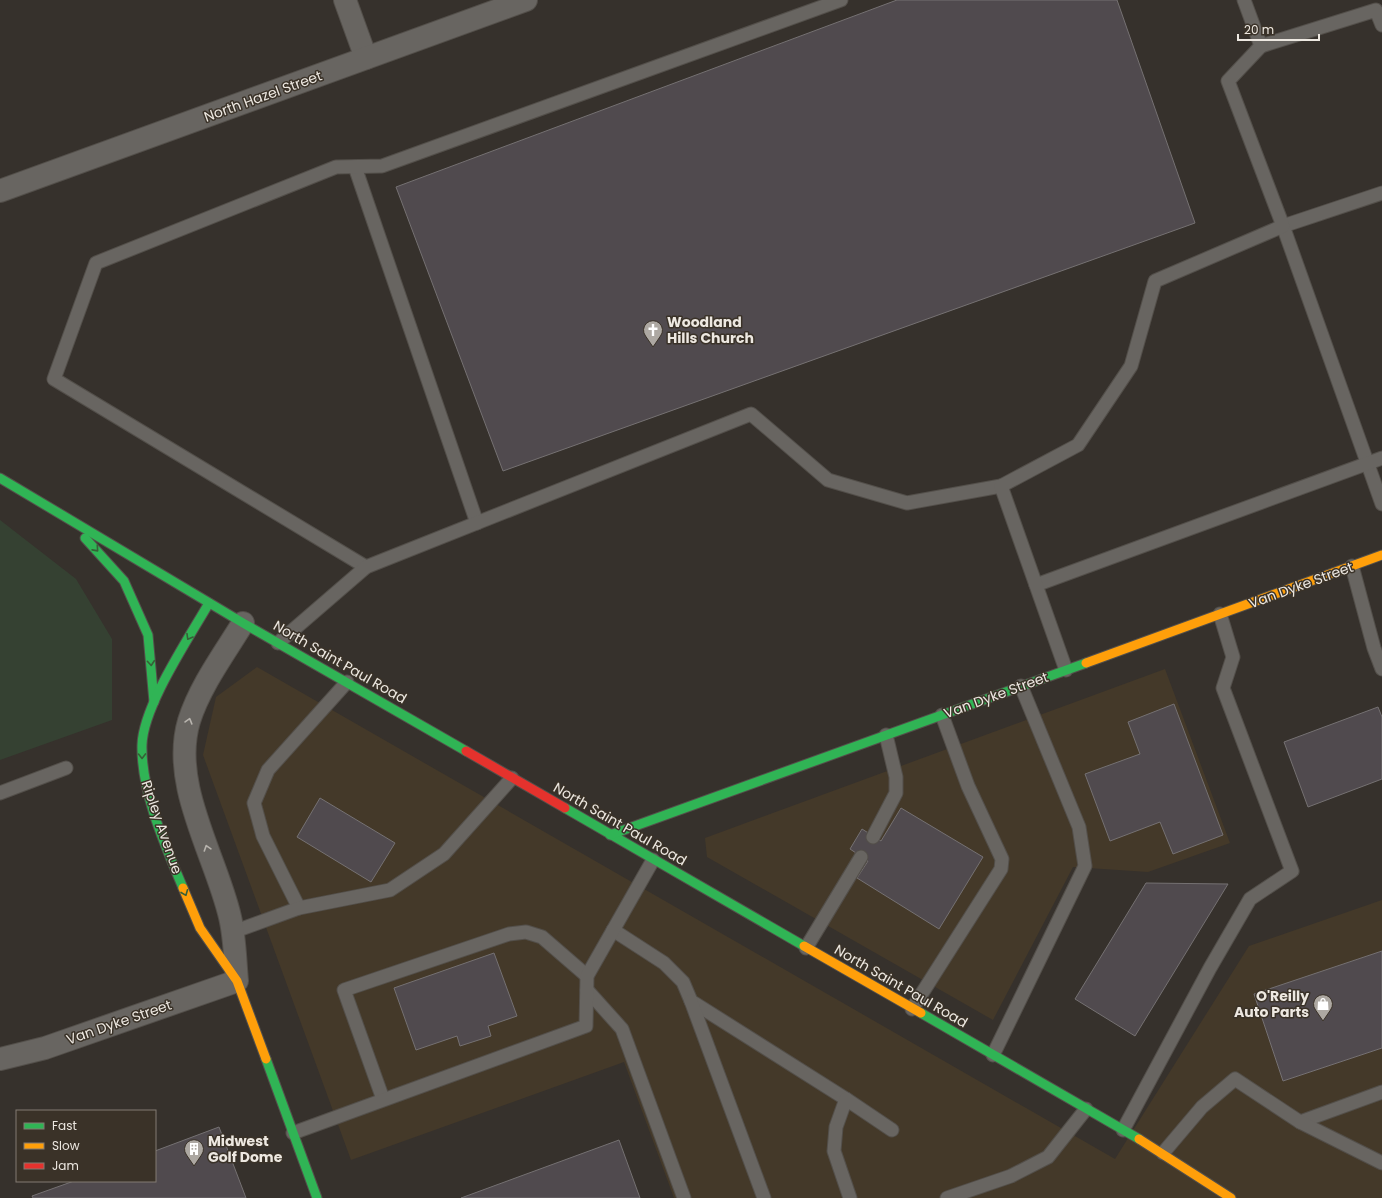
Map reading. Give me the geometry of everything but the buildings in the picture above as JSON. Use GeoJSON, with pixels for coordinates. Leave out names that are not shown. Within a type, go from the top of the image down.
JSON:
{"type":"FeatureCollection","features":[{"type":"Feature","properties":{"kind":"street"},"geometry":{"type":"LineString","coordinates":[[345,0],[366,58]]}},
{"type":"Feature","properties":{"kind":"street","name":"North Hazel Street"},"geometry":{"type":"LineString","coordinates":[[0,192],[526,0]]}},
{"type":"Feature","properties":{"kind":"street","name":"North Saint Paul Road"},"geometry":{"type":"LineString","coordinates":[[0,478],[243,623],[1163,1153],[1228,1197],[1240,1198]]}},
{"type":"Feature","properties":{"kind":"street"},"geometry":{"type":"LineString","coordinates":[[70,520],[124,581],[148,635],[154,702]]}},
{"type":"Feature","properties":{"kind":"street","name":"Van Dyke Street"},"geometry":{"type":"LineString","coordinates":[[610,835],[1382,555]]}},
{"type":"Feature","properties":{"kind":"street","name":"Ripley Avenue"},"geometry":{"type":"LineString","coordinates":[[209,603],[178,656],[154,702],[145,726],[142,745],[143,763],[152,805],[200,928],[237,980],[317,1198]]}},
{"type":"Feature","properties":{"kind":"street","name":"Ripley Avenue"},"geometry":{"type":"LineString","coordinates":[[237,980],[233,932],[230,917],[187,781],[185,741],[194,706],[243,623]]}},
{"type":"Feature","properties":{"kind":"street","name":"Van Dyke Street"},"geometry":{"type":"LineString","coordinates":[[0,1059],[45,1048],[237,980]]}},
{"type":"Feature","properties":{"kind":"lane"},"geometry":{"type":"LineString","coordinates":[[366,567],[54,379],[96,263],[336,167],[382,166],[841,0]]}},
{"type":"Feature","properties":{"kind":"lane"},"geometry":{"type":"LineString","coordinates":[[1244,0],[1261,46]]}},
{"type":"Feature","properties":{"kind":"lane"},"geometry":{"type":"LineString","coordinates":[[1382,25],[1376,10],[1261,46],[1228,81],[1283,226],[1382,504]]}},
{"type":"Feature","properties":{"kind":"lane"},"geometry":{"type":"LineString","coordinates":[[355,167],[478,523]]}},
{"type":"Feature","properties":{"kind":"lane"},"geometry":{"type":"LineString","coordinates":[[278,643],[366,567],[751,414],[828,480],[907,503],[1001,486],[1078,445],[1131,366],[1155,281],[1283,226],[1382,193]]}},
{"type":"Feature","properties":{"kind":"lane"},"geometry":{"type":"LineString","coordinates":[[1036,584],[1382,458]]}},
{"type":"Feature","properties":{"kind":"lane"},"geometry":{"type":"LineString","coordinates":[[1001,486],[1066,670]]}},
{"type":"Feature","properties":{"kind":"lane"},"geometry":{"type":"LineString","coordinates":[[1352,566],[1374,648],[1382,669]]}},
{"type":"Feature","properties":{"kind":"lane"},"geometry":{"type":"LineString","coordinates":[[1123,1130],[1210,968],[1250,899],[1292,871],[1223,688],[1234,657],[1220,614]]}},
{"type":"Feature","properties":{"kind":"lane"},"geometry":{"type":"LineString","coordinates":[[299,908],[263,836],[254,803],[268,770],[347,682]]}},
{"type":"Feature","properties":{"kind":"lane"},"geometry":{"type":"LineString","coordinates":[[993,1056],[1085,866],[1079,827],[1021,686]]}},
{"type":"Feature","properties":{"kind":"lane"},"geometry":{"type":"LineString","coordinates":[[912,1009],[1001,869],[1002,859],[968,786],[942,714]]}},
{"type":"Feature","properties":{"kind":"lane"},"geometry":{"type":"LineString","coordinates":[[873,837],[896,793],[896,777],[886,735]]}},
{"type":"Feature","properties":{"kind":"lane"},"geometry":{"type":"LineString","coordinates":[[0,793],[66,768]]}},
{"type":"Feature","properties":{"kind":"lane"},"geometry":{"type":"LineString","coordinates":[[233,932],[299,908],[390,890],[444,854],[512,778]]}},
{"type":"Feature","properties":{"kind":"lane"},"geometry":{"type":"LineString","coordinates":[[806,948],[861,856]]}},
{"type":"Feature","properties":{"kind":"lane"},"geometry":{"type":"LineString","coordinates":[[293,1133],[586,1026],[587,976],[653,860]]}},
{"type":"Feature","properties":{"kind":"lane"},"geometry":{"type":"LineString","coordinates":[[613,930],[664,963],[683,982],[764,1198]]}},
{"type":"Feature","properties":{"kind":"lane"},"geometry":{"type":"LineString","coordinates":[[383,1100],[344,990],[509,934],[526,932],[542,937],[587,976]]}},
{"type":"Feature","properties":{"kind":"lane"},"geometry":{"type":"LineString","coordinates":[[587,990],[622,1028],[684,1198]]}},
{"type":"Feature","properties":{"kind":"lane"},"geometry":{"type":"LineString","coordinates":[[691,1001],[846,1099],[892,1130]]}},
{"type":"Feature","properties":{"kind":"lane"},"geometry":{"type":"LineString","coordinates":[[1163,1153],[1202,1107],[1235,1079],[1300,1122],[1382,1163]]}},
{"type":"Feature","properties":{"kind":"lane"},"geometry":{"type":"LineString","coordinates":[[1300,1122],[1382,1092]]}},
{"type":"Feature","properties":{"kind":"lane"},"geometry":{"type":"LineString","coordinates":[[846,1099],[836,1127],[834,1151],[850,1198]]}},
{"type":"Feature","properties":{"kind":"lane"},"geometry":{"type":"LineString","coordinates":[[947,1198],[1011,1176],[1048,1157],[1086,1109]]}},
{"type":"Feature","properties":{"kind":"shaded area"},"geometry":{"type":"Polygon","coordinates":[[[257,667],[1115,1159],[1249,946],[1382,900],[1382,1198],[674,1198],[624,1062],[351,1160],[203,755],[216,697],[257,667]]]}},
{"type":"Feature","properties":{"kind":"shaded area"},"geometry":{"type":"Polygon","coordinates":[[[1165,669],[1230,843],[1148,872],[1073,867],[993,1020],[707,857],[705,838],[1165,669]]]}},
{"type":"Feature","properties":{"kind":"green space"},"geometry":{"type":"Polygon","coordinates":[[[0,520],[76,579],[112,639],[112,720],[0,760],[0,520]]]}},
{"type":"Feature","properties":{"kind":"traffic: fast"},"geometry":{"type":"LineString","coordinates":[[0,478],[243,623],[466,751]]}},
{"type":"Feature","properties":{"kind":"traffic: fast"},"geometry":{"type":"LineString","coordinates":[[85,538],[124,581],[148,635],[154,702]]}},
{"type":"Feature","properties":{"kind":"traffic: fast"},"geometry":{"type":"LineString","coordinates":[[183,888],[155,818],[145,781],[142,745],[144,729],[158,692],[168,672],[209,603]]}},
{"type":"Feature","properties":{"kind":"traffic: fast"},"geometry":{"type":"LineString","coordinates":[[610,835],[1086,663]]}},
{"type":"Feature","properties":{"kind":"traffic: fast"},"geometry":{"type":"LineString","coordinates":[[565,808],[804,946]]}},
{"type":"Feature","properties":{"kind":"traffic: fast"},"geometry":{"type":"LineString","coordinates":[[921,1013],[1139,1139]]}},
{"type":"Feature","properties":{"kind":"traffic: fast"},"geometry":{"type":"LineString","coordinates":[[266,1059],[317,1198]]}},
{"type":"Feature","properties":{"kind":"traffic: slow"},"geometry":{"type":"LineString","coordinates":[[1086,663],[1382,555]]}},
{"type":"Feature","properties":{"kind":"traffic: slow"},"geometry":{"type":"LineString","coordinates":[[183,888],[200,928],[237,981],[266,1059]]}},
{"type":"Feature","properties":{"kind":"traffic: slow"},"geometry":{"type":"LineString","coordinates":[[804,946],[921,1013]]}},
{"type":"Feature","properties":{"kind":"traffic: slow"},"geometry":{"type":"LineString","coordinates":[[1139,1139],[1231,1198]]}},
{"type":"Feature","properties":{"kind":"traffic: jam"},"geometry":{"type":"LineString","coordinates":[[466,751],[565,808]]}},
{"type":"Feature","properties":{"kind":"place","name":"Woodland Hills Church"},"geometry":{"type":"Point","coordinates":[653,347]}},
{"type":"Feature","properties":{"kind":"place","name":"O'Reilly Auto Parts"},"geometry":{"type":"Point","coordinates":[1323,1021]}},
{"type":"Feature","properties":{"kind":"place","name":"Midwest Golf Dome"},"geometry":{"type":"Point","coordinates":[194,1166]}}]}
